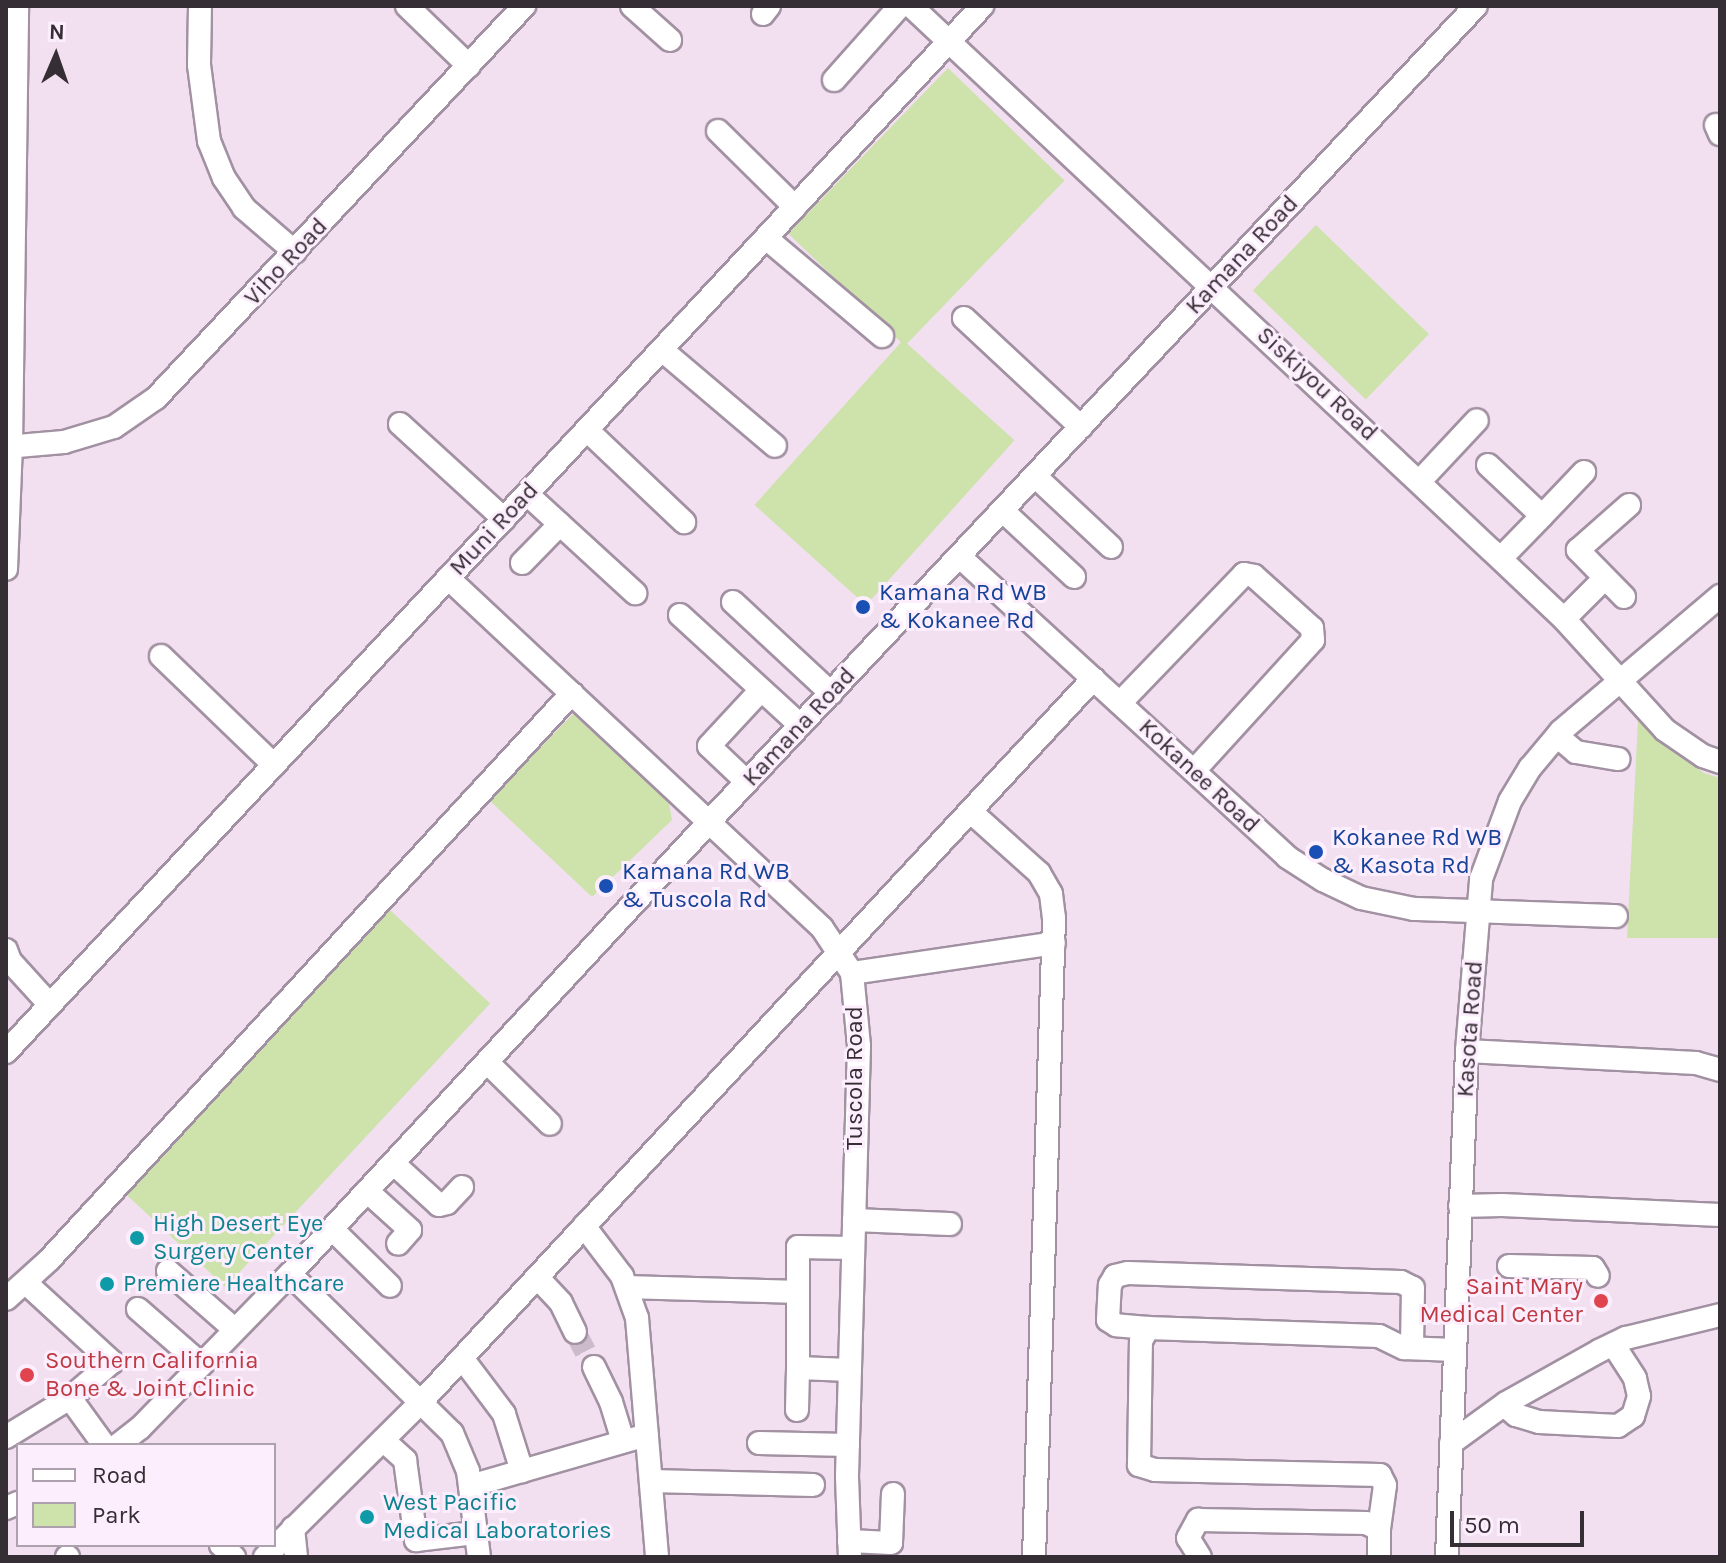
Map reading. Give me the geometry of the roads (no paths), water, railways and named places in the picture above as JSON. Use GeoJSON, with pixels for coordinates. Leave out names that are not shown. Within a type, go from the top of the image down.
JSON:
{"type":"FeatureCollection","features":[{"type":"Feature","properties":{"kind":"street"},"geometry":{"type":"LineString","coordinates":[[6,569],[17,6]]}},
{"type":"Feature","properties":{"kind":"street"},"geometry":{"type":"LineString","coordinates":[[200,6],[199,65],[209,141],[224,178],[244,208],[295,252]]}},
{"type":"Feature","properties":{"kind":"street"},"geometry":{"type":"LineString","coordinates":[[407,6],[469,66]]}},
{"type":"Feature","properties":{"kind":"street","name":"Viho Road"},"geometry":{"type":"LineString","coordinates":[[9,447],[64,442],[114,427],[156,398],[524,6]]}},
{"type":"Feature","properties":{"kind":"street"},"geometry":{"type":"LineString","coordinates":[[632,6],[670,40]]}},
{"type":"Feature","properties":{"kind":"street"},"geometry":{"type":"LineString","coordinates":[[834,80],[900,6]]}},
{"type":"Feature","properties":{"kind":"street","name":"Siskiyou Road"},"geometry":{"type":"LineString","coordinates":[[911,6],[1501,558],[1564,619],[1665,730],[1703,756],[1720,762]]}},
{"type":"Feature","properties":{"kind":"street","name":"Muni Road"},"geometry":{"type":"LineString","coordinates":[[6,1052],[982,6]]}},
{"type":"Feature","properties":{"kind":"street","name":"Kamana Road"},"geometry":{"type":"LineString","coordinates":[[121,1443],[140,1428],[290,1274],[710,821],[1476,6]]}},
{"type":"Feature","properties":{"kind":"street"},"geometry":{"type":"LineString","coordinates":[[718,131],[795,207]]}},
{"type":"Feature","properties":{"kind":"street"},"geometry":{"type":"LineString","coordinates":[[766,238],[882,336]]}},
{"type":"Feature","properties":{"kind":"street"},"geometry":{"type":"LineString","coordinates":[[964,318],[1081,427]]}},
{"type":"Feature","properties":{"kind":"street"},"geometry":{"type":"LineString","coordinates":[[662,350],[775,446]]}},
{"type":"Feature","properties":{"kind":"street"},"geometry":{"type":"LineString","coordinates":[[1420,481],[1477,420]]}},
{"type":"Feature","properties":{"kind":"street"},"geometry":{"type":"LineString","coordinates":[[400,424],[504,519]]}},
{"type":"Feature","properties":{"kind":"street"},"geometry":{"type":"LineString","coordinates":[[587,430],[684,522]]}},
{"type":"Feature","properties":{"kind":"street"},"geometry":{"type":"LineString","coordinates":[[1488,465],[1542,516]]}},
{"type":"Feature","properties":{"kind":"street"},"geometry":{"type":"LineString","coordinates":[[1501,558],[1584,472]]}},
{"type":"Feature","properties":{"kind":"street"},"geometry":{"type":"LineString","coordinates":[[1035,476],[1111,547]]}},
{"type":"Feature","properties":{"kind":"street"},"geometry":{"type":"LineString","coordinates":[[527,494],[635,593]]}},
{"type":"Feature","properties":{"kind":"street"},"geometry":{"type":"LineString","coordinates":[[1624,597],[1578,550],[1629,505]]}},
{"type":"Feature","properties":{"kind":"street"},"geometry":{"type":"LineString","coordinates":[[1003,511],[1074,577]]}},
{"type":"Feature","properties":{"kind":"street"},"geometry":{"type":"LineString","coordinates":[[522,563],[560,524]]}},
{"type":"Feature","properties":{"kind":"street","name":"Kokanee Road"},"geometry":{"type":"LineString","coordinates":[[960,557],[1287,857],[1323,880],[1361,898],[1414,909],[1616,916]]}},
{"type":"Feature","properties":{"kind":"street"},"geometry":{"type":"LineString","coordinates":[[1120,703],[1244,574],[1254,576],[1312,628],[1313,640],[1194,771]]}},
{"type":"Feature","properties":{"kind":"street","name":"Tuscola Road"},"geometry":{"type":"LineString","coordinates":[[448,578],[822,928],[840,950],[852,973],[859,1046],[848,1445],[850,1549]]}},
{"type":"Feature","properties":{"kind":"street"},"geometry":{"type":"LineString","coordinates":[[1564,619],[1605,578]]}},
{"type":"Feature","properties":{"kind":"street","name":"Kasota Road"},"geometry":{"type":"LineString","coordinates":[[1447,1557],[1467,1051],[1481,879],[1494,835],[1530,768],[1557,736],[1720,596]]}},
{"type":"Feature","properties":{"kind":"street"},"geometry":{"type":"LineString","coordinates":[[733,602],[831,693]]}},
{"type":"Feature","properties":{"kind":"street"},"geometry":{"type":"LineString","coordinates":[[680,615],[800,725]]}},
{"type":"Feature","properties":{"kind":"street"},"geometry":{"type":"LineString","coordinates":[[161,656],[274,765]]}},
{"type":"Feature","properties":{"kind":"street"},"geometry":{"type":"LineString","coordinates":[[276,1546],[422,1401],[1093,679]]}},
{"type":"Feature","properties":{"kind":"street"},"geometry":{"type":"LineString","coordinates":[[747,782],[709,746],[761,690]]}},
{"type":"Feature","properties":{"kind":"street"},"geometry":{"type":"LineString","coordinates":[[6,1299],[26,1283],[572,693]]}},
{"type":"Feature","properties":{"kind":"street"},"geometry":{"type":"LineString","coordinates":[[1557,736],[1576,752],[1618,759]]}},
{"type":"Feature","properties":{"kind":"street"},"geometry":{"type":"LineString","coordinates":[[970,811],[1027,860],[1047,885],[1054,918],[1034,1557]]}},
{"type":"Feature","properties":{"kind":"street"},"geometry":{"type":"LineString","coordinates":[[852,973],[1054,943]]}},
{"type":"Feature","properties":{"kind":"street"},"geometry":{"type":"LineString","coordinates":[[6,950],[10,961],[50,1005]]}},
{"type":"Feature","properties":{"kind":"street"},"geometry":{"type":"LineString","coordinates":[[1467,1051],[1696,1063],[1720,1070]]}},
{"type":"Feature","properties":{"kind":"street"},"geometry":{"type":"LineString","coordinates":[[487,1062],[550,1124]]}},
{"type":"Feature","properties":{"kind":"street"},"geometry":{"type":"LineString","coordinates":[[393,1163],[432,1202],[439,1205],[447,1203],[462,1187]]}},
{"type":"Feature","properties":{"kind":"street"},"geometry":{"type":"LineString","coordinates":[[367,1191],[410,1230]]}},
{"type":"Feature","properties":{"kind":"street"},"geometry":{"type":"LineString","coordinates":[[1460,1206],[1502,1205],[1720,1215]]}},
{"type":"Feature","properties":{"kind":"street"},"geometry":{"type":"LineString","coordinates":[[854,1220],[950,1224]]}},
{"type":"Feature","properties":{"kind":"street"},"geometry":{"type":"LineString","coordinates":[[584,1226],[628,1287],[637,1318],[657,1557]]}},
{"type":"Feature","properties":{"kind":"street"},"geometry":{"type":"LineString","coordinates":[[332,1229],[390,1286]]}},
{"type":"Feature","properties":{"kind":"street"},"geometry":{"type":"LineString","coordinates":[[797,1410],[798,1247],[853,1248]]}},
{"type":"Feature","properties":{"kind":"street"},"geometry":{"type":"LineString","coordinates":[[1509,1266],[1593,1268],[1598,1276]]}},
{"type":"Feature","properties":{"kind":"street"},"geometry":{"type":"LineString","coordinates":[[168,1271],[234,1329]]}},
{"type":"Feature","properties":{"kind":"street"},"geometry":{"type":"LineString","coordinates":[[1412,1348],[1413,1288],[1401,1282],[1128,1273],[1115,1276],[1110,1285],[1108,1320],[1116,1325],[1379,1336],[1412,1348],[1455,1350]]}},
{"type":"Feature","properties":{"kind":"street"},"geometry":{"type":"LineString","coordinates":[[290,1274],[452,1433],[468,1471],[479,1557]]}},
{"type":"Feature","properties":{"kind":"street"},"geometry":{"type":"LineString","coordinates":[[537,1277],[561,1303],[575,1332]]}},
{"type":"Feature","properties":{"kind":"street"},"geometry":{"type":"LineString","coordinates":[[6,1437],[70,1398],[112,1362],[26,1283]]}},
{"type":"Feature","properties":{"kind":"street"},"geometry":{"type":"LineString","coordinates":[[628,1287],[798,1292]]}},
{"type":"Feature","properties":{"kind":"street"},"geometry":{"type":"LineString","coordinates":[[138,1309],[201,1364]]}},
{"type":"Feature","properties":{"kind":"street"},"geometry":{"type":"LineString","coordinates":[[1451,1443],[1567,1366],[1613,1344],[1720,1315]]}},
{"type":"Feature","properties":{"kind":"street"},"geometry":{"type":"LineString","coordinates":[[1148,1328],[1141,1341],[1139,1465],[1155,1470],[1380,1475],[1385,1485],[1379,1557]]}},
{"type":"Feature","properties":{"kind":"street"},"geometry":{"type":"LineString","coordinates":[[1504,1405],[1516,1415],[1563,1423],[1618,1426],[1633,1416],[1639,1396],[1635,1378],[1613,1344]]}},
{"type":"Feature","properties":{"kind":"street"},"geometry":{"type":"LineString","coordinates":[[462,1358],[504,1414],[522,1471]]}},
{"type":"Feature","properties":{"kind":"street"},"geometry":{"type":"LineString","coordinates":[[594,1367],[611,1402],[623,1441]]}},
{"type":"Feature","properties":{"kind":"street"},"geometry":{"type":"LineString","coordinates":[[798,1368],[850,1370]]}},
{"type":"Feature","properties":{"kind":"street"},"geometry":{"type":"LineString","coordinates":[[70,1398],[103,1443]]}},
{"type":"Feature","properties":{"kind":"street"},"geometry":{"type":"LineString","coordinates":[[470,1486],[647,1435]]}},
{"type":"Feature","properties":{"kind":"street"},"geometry":{"type":"LineString","coordinates":[[383,1440],[405,1460],[416,1540],[475,1533]]}},
{"type":"Feature","properties":{"kind":"street"},"geometry":{"type":"LineString","coordinates":[[759,1443],[848,1445]]}},
{"type":"Feature","properties":{"kind":"street"},"geometry":{"type":"LineString","coordinates":[[651,1481],[813,1485]]}},
{"type":"Feature","properties":{"kind":"street"},"geometry":{"type":"LineString","coordinates":[[850,1549],[892,1550],[893,1494]]}},
{"type":"Feature","properties":{"kind":"street"},"geometry":{"type":"LineString","coordinates":[[1200,1557],[1188,1538],[1198,1520],[1366,1523],[1379,1529]]}},
{"type":"Feature","properties":{"kind":"street"},"geometry":{"type":"LineString","coordinates":[[293,1528],[296,1557]]}},
{"type":"Feature","properties":{"kind":"tunnel"},"geometry":{"type":"LineString","coordinates":[[575,1332],[594,1367]]}},
{"type":"Feature","properties":{"kind":"place","name":"Kamana Rd WB & Kokanee Rd"},"geometry":{"type":"Point","coordinates":[863,607]}},
{"type":"Feature","properties":{"kind":"place","name":"Kokanee Rd WB & Kasota Rd"},"geometry":{"type":"Point","coordinates":[1316,852]}},
{"type":"Feature","properties":{"kind":"place","name":"Kamana Rd WB & Tuscola Rd"},"geometry":{"type":"Point","coordinates":[606,886]}},
{"type":"Feature","properties":{"kind":"place","name":"High Desert Eye Surgery Center"},"geometry":{"type":"Point","coordinates":[137,1238]}},
{"type":"Feature","properties":{"kind":"place","name":"Premiere Healthcare"},"geometry":{"type":"Point","coordinates":[107,1284]}},
{"type":"Feature","properties":{"kind":"place","name":"Saint Mary Medical Center"},"geometry":{"type":"Point","coordinates":[1601,1301]}},
{"type":"Feature","properties":{"kind":"place","name":"Southern California Bone & Joint Clinic"},"geometry":{"type":"Point","coordinates":[27,1375]}},
{"type":"Feature","properties":{"kind":"place","name":"West Pacific Medical Laboratories"},"geometry":{"type":"Point","coordinates":[367,1517]}}]}
